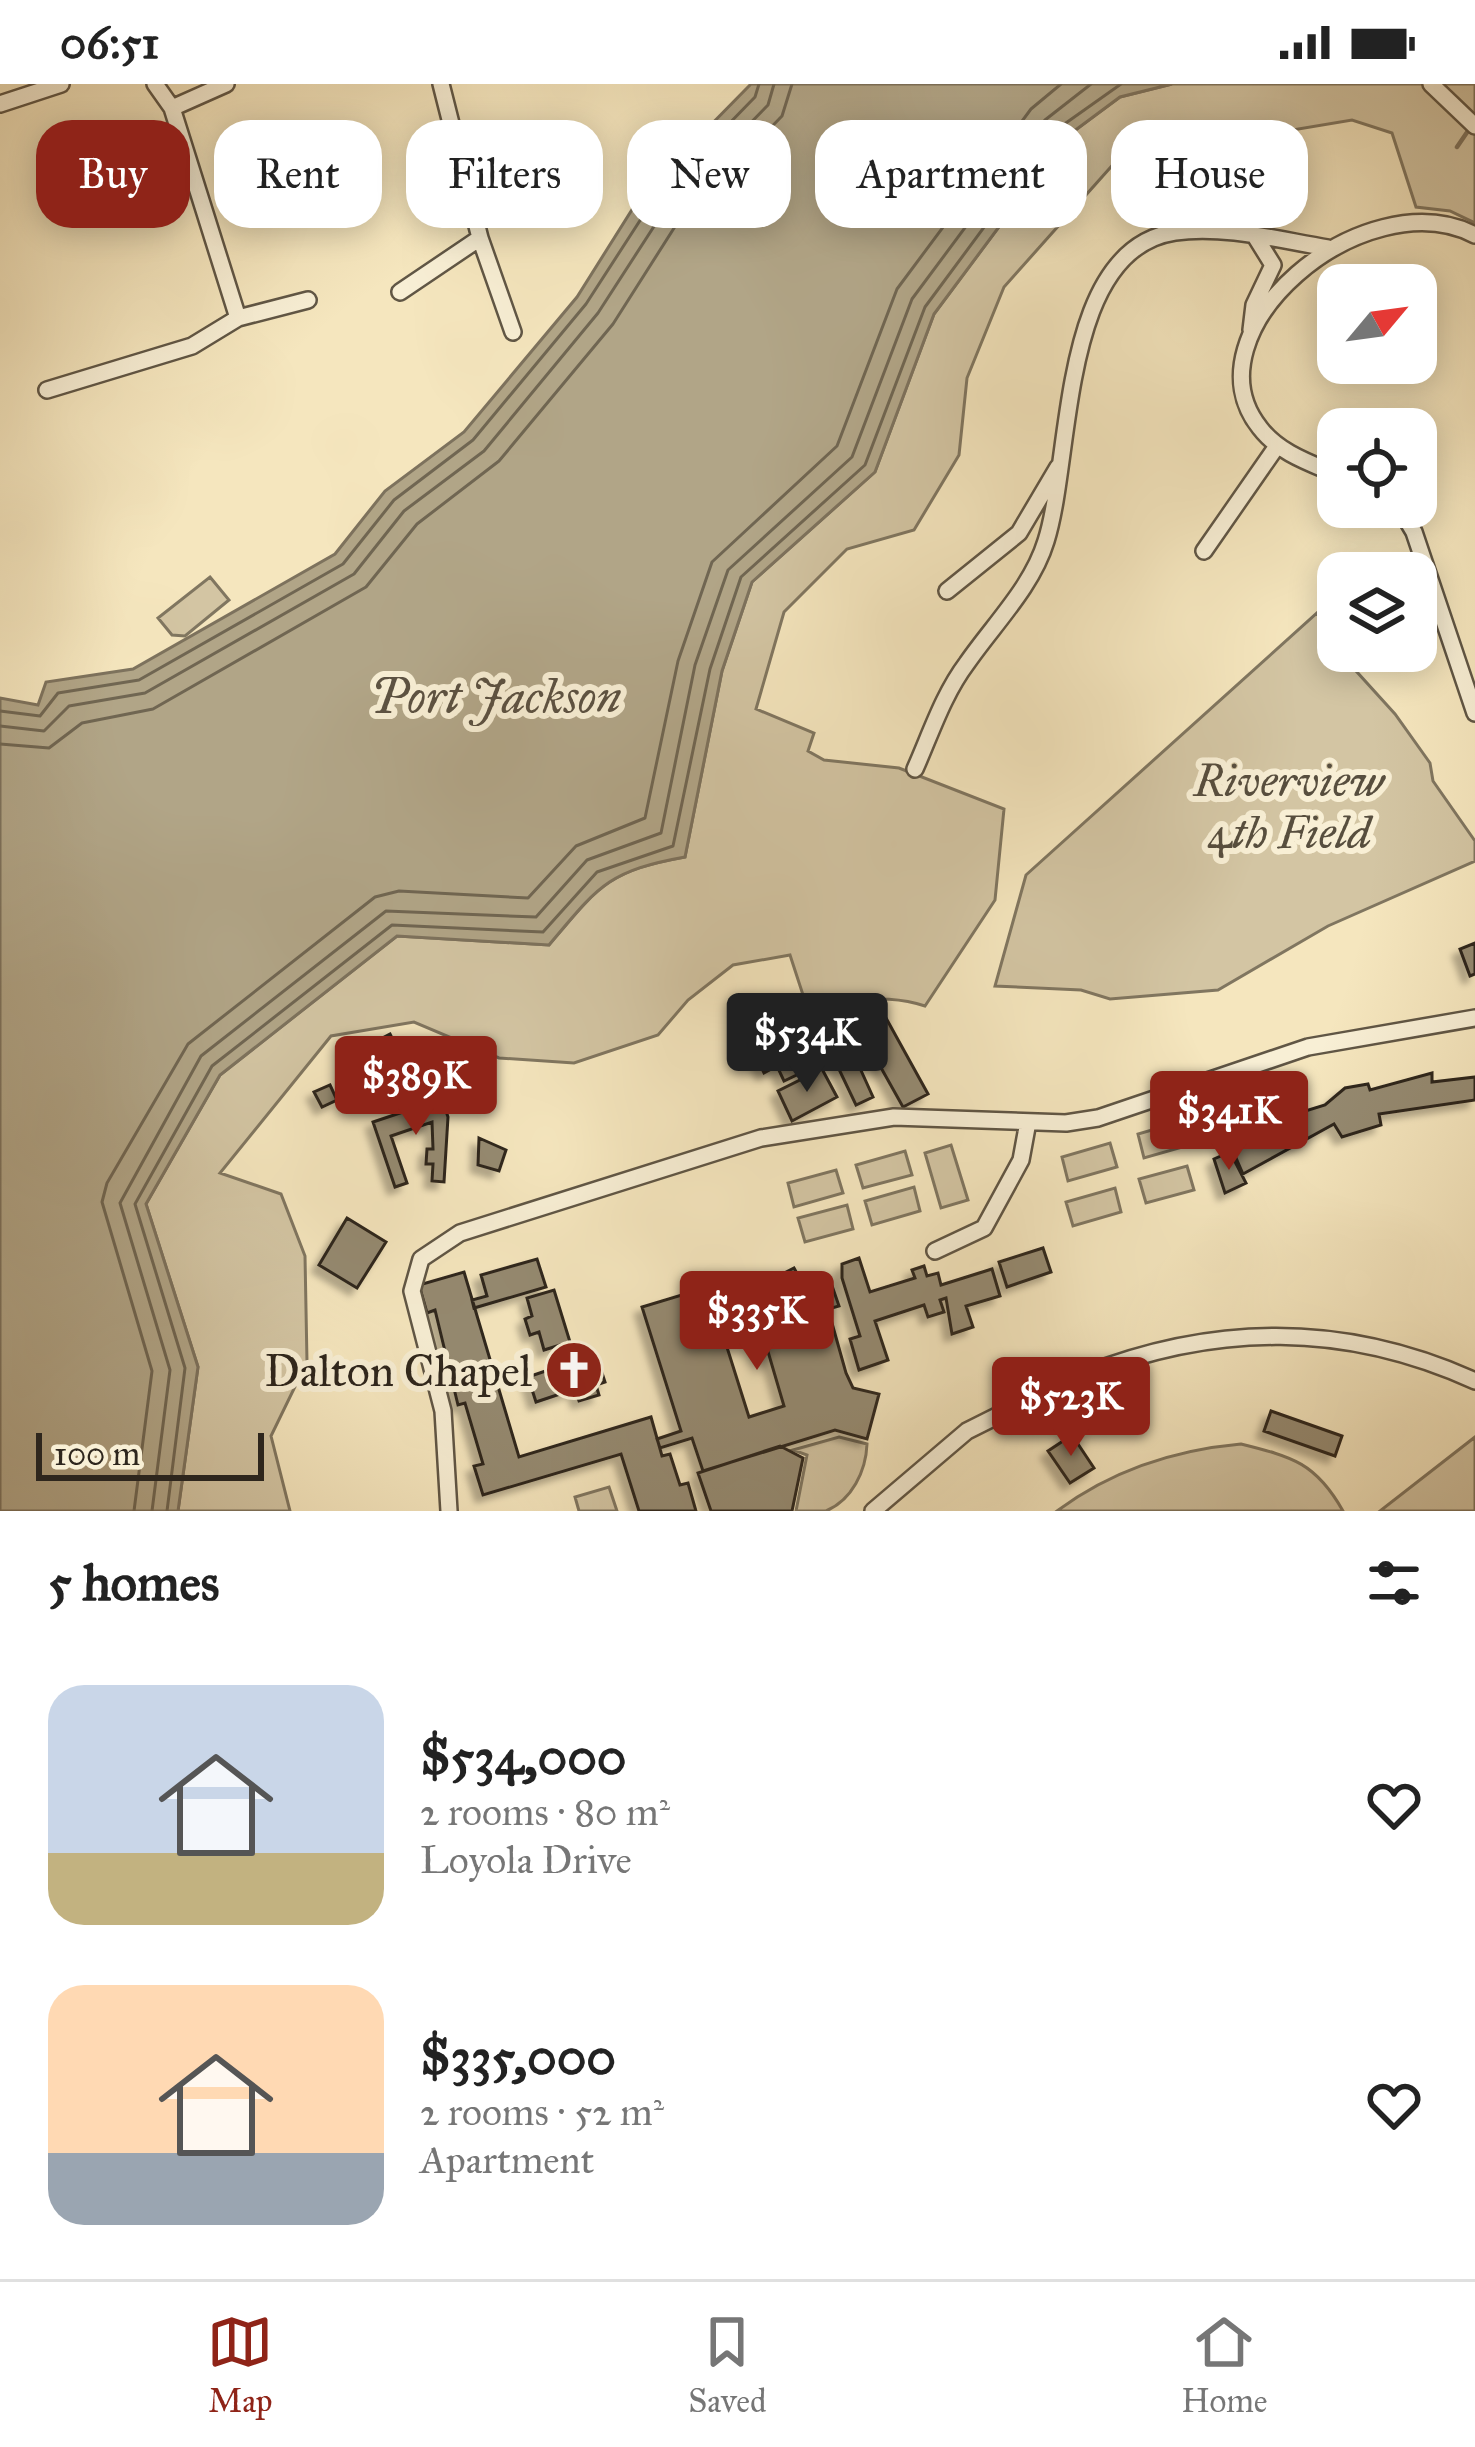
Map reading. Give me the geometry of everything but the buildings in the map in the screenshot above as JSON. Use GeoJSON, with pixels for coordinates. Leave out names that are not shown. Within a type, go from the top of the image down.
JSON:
{"type":"FeatureCollection","features":[{"type":"Feature","properties":{"kind":"street"},"geometry":{"type":"LineString","coordinates":[[0,104],[21,90],[61,84]]}},
{"type":"Feature","properties":{"kind":"street"},"geometry":{"type":"LineString","coordinates":[[155,84],[172,108],[238,318]]}},
{"type":"Feature","properties":{"kind":"street"},"geometry":{"type":"LineString","coordinates":[[172,108],[226,84]]}},
{"type":"Feature","properties":{"kind":"street"},"geometry":{"type":"LineString","coordinates":[[441,84],[480,238],[513,332]]}},
{"type":"Feature","properties":{"kind":"street"},"geometry":{"type":"LineString","coordinates":[[1431,84],[1475,126]]}},
{"type":"Feature","properties":{"kind":"street"},"geometry":{"type":"LineString","coordinates":[[1250,339],[1285,286],[1328,248],[1408,220],[1442,220],[1475,235]]}},
{"type":"Feature","properties":{"kind":"street"},"geometry":{"type":"LineString","coordinates":[[915,769],[941,705],[1045,546],[1080,344],[1111,271],[1146,241],[1170,232],[1255,236],[1328,248]]}},
{"type":"Feature","properties":{"kind":"street"},"geometry":{"type":"LineString","coordinates":[[1255,236],[1273,266],[1254,305],[1243,372],[1246,401],[1256,425],[1277,446],[1317,465]]}},
{"type":"Feature","properties":{"kind":"street"},"geometry":{"type":"LineString","coordinates":[[400,292],[480,238]]}},
{"type":"Feature","properties":{"kind":"street"},"geometry":{"type":"LineString","coordinates":[[46,390],[192,346],[238,318],[308,300]]}},
{"type":"Feature","properties":{"kind":"street"},"geometry":{"type":"LineString","coordinates":[[1204,551],[1277,446]]}},
{"type":"Feature","properties":{"kind":"street"},"geometry":{"type":"LineString","coordinates":[[947,591],[1019,533],[1063,459]]}},
{"type":"Feature","properties":{"kind":"street"},"geometry":{"type":"LineString","coordinates":[[1412,528],[1475,712]]}},
{"type":"Feature","properties":{"kind":"street"},"geometry":{"type":"LineString","coordinates":[[449,1511],[443,1411],[412,1291],[417,1265],[441,1243],[482,1224],[761,1138],[894,1117],[1028,1122],[1098,1118],[1308,1048],[1475,1018]]}},
{"type":"Feature","properties":{"kind":"street"},"geometry":{"type":"LineString","coordinates":[[935,1251],[984,1228],[1021,1160],[1028,1122]]}},
{"type":"Feature","properties":{"kind":"street"},"geometry":{"type":"LineString","coordinates":[[873,1511],[967,1431],[1061,1384],[1070,1367],[1084,1375],[1179,1343],[1269,1334],[1374,1345],[1475,1381]]}},
{"type":"Feature","properties":{"kind":"green space"},"geometry":{"type":"Polygon","coordinates":[[[1172,84],[1475,84],[1475,223],[1450,211],[1416,207],[1392,133],[1352,120],[1308,127],[1308,120],[1111,120],[1111,167],[1087,194],[1087,121],[1120,97],[1172,84]]]}},
{"type":"Feature","properties":{"kind":"green space"},"geometry":{"type":"Polygon","coordinates":[[[998,228],[1057,228],[1004,287],[967,378],[959,455],[914,530],[847,549],[784,612],[756,709],[814,733],[808,751],[824,760],[899,768],[1004,809],[995,900],[925,1006],[894,1000],[804,998],[790,955],[733,965],[688,1000],[658,1035],[574,1063],[499,1058],[414,1022],[331,1036],[220,1173],[281,1194],[305,1256],[307,1362],[271,1436],[290,1511],[178,1511],[198,1367],[146,1204],[220,1075],[397,936],[549,945],[606,884],[638,868],[685,857],[722,671],[752,582],[875,472],[934,314],[998,228]]]}},
{"type":"Feature","properties":{"kind":"green space"},"geometry":{"type":"Polygon","coordinates":[[[210,577],[229,600],[185,636],[172,635],[158,618],[210,577]]]}},
{"type":"Feature","properties":{"kind":"green space","name":"Riverview 4th Field"},"geometry":{"type":"Polygon","coordinates":[[[1317,613],[1317,672],[1357,672],[1430,763],[1433,781],[1475,841],[1475,861],[1328,926],[1218,990],[1110,999],[1081,990],[995,986],[1026,875],[1317,613]]]}},
{"type":"Feature","properties":{"kind":"green space"},"geometry":{"type":"Polygon","coordinates":[[[1186,1120],[1193,1144],[1144,1158],[1138,1134],[1186,1120]]]}},
{"type":"Feature","properties":{"kind":"green space"},"geometry":{"type":"Polygon","coordinates":[[[1110,1143],[1117,1167],[1068,1181],[1062,1157],[1110,1143]]]}},
{"type":"Feature","properties":{"kind":"green space"},"geometry":{"type":"Polygon","coordinates":[[[951,1145],[968,1200],[941,1208],[925,1153],[951,1145]]]}},
{"type":"Feature","properties":{"kind":"green space"},"geometry":{"type":"Polygon","coordinates":[[[905,1151],[912,1175],[863,1188],[856,1165],[905,1151]]]}},
{"type":"Feature","properties":{"kind":"green space"},"geometry":{"type":"Polygon","coordinates":[[[1187,1166],[1194,1190],[1146,1203],[1139,1179],[1187,1166]]]}},
{"type":"Feature","properties":{"kind":"green space"},"geometry":{"type":"Polygon","coordinates":[[[836,1170],[843,1193],[794,1207],[788,1183],[836,1170]]]}},
{"type":"Feature","properties":{"kind":"green space"},"geometry":{"type":"Polygon","coordinates":[[[914,1187],[920,1211],[872,1225],[865,1201],[914,1187]]]}},
{"type":"Feature","properties":{"kind":"green space"},"geometry":{"type":"Polygon","coordinates":[[[1115,1188],[1121,1212],[1073,1226],[1066,1202],[1115,1188]]]}},
{"type":"Feature","properties":{"kind":"green space"},"geometry":{"type":"Polygon","coordinates":[[[847,1205],[853,1229],[805,1242],[798,1218],[847,1205]]]}},
{"type":"Feature","properties":{"kind":"green space"},"geometry":{"type":"Polygon","coordinates":[[[839,1437],[867,1444],[856,1483],[826,1511],[796,1511],[807,1455],[793,1450],[839,1437]]]}},
{"type":"Feature","properties":{"kind":"green space"},"geometry":{"type":"Polygon","coordinates":[[[1475,1437],[1475,1511],[1380,1511],[1475,1437]]]}},
{"type":"Feature","properties":{"kind":"green space"},"geometry":{"type":"Polygon","coordinates":[[[1241,1444],[1301,1464],[1323,1482],[1343,1511],[1057,1511],[1144,1464],[1241,1444]]]}},
{"type":"Feature","properties":{"kind":"green space"},"geometry":{"type":"Polygon","coordinates":[[[609,1487],[617,1511],[579,1511],[575,1497],[609,1487]]]}},
{"type":"Feature","properties":{"kind":"water","name":"Port Jackson"},"geometry":{"type":"Polygon","coordinates":[[[751,84],[1172,84],[1120,97],[1087,121],[815,120],[815,228],[998,228],[934,314],[875,472],[752,582],[722,671],[685,857],[638,868],[606,885],[549,945],[397,936],[220,1075],[146,1204],[198,1367],[178,1511],[0,1511],[0,698],[38,705],[46,682],[133,669],[335,554],[385,491],[464,432],[577,297],[627,218],[627,228],[791,228],[791,120],[716,120],[751,84]]]}},
{"type":"Feature","properties":{"kind":"waterway"},"geometry":{"type":"LineString","coordinates":[[1457,147],[1472,125]]}},
{"type":"Feature","properties":{"kind":"place","name":"Dalton Chapel"},"geometry":{"type":"Point","coordinates":[574,1370]}}]}
